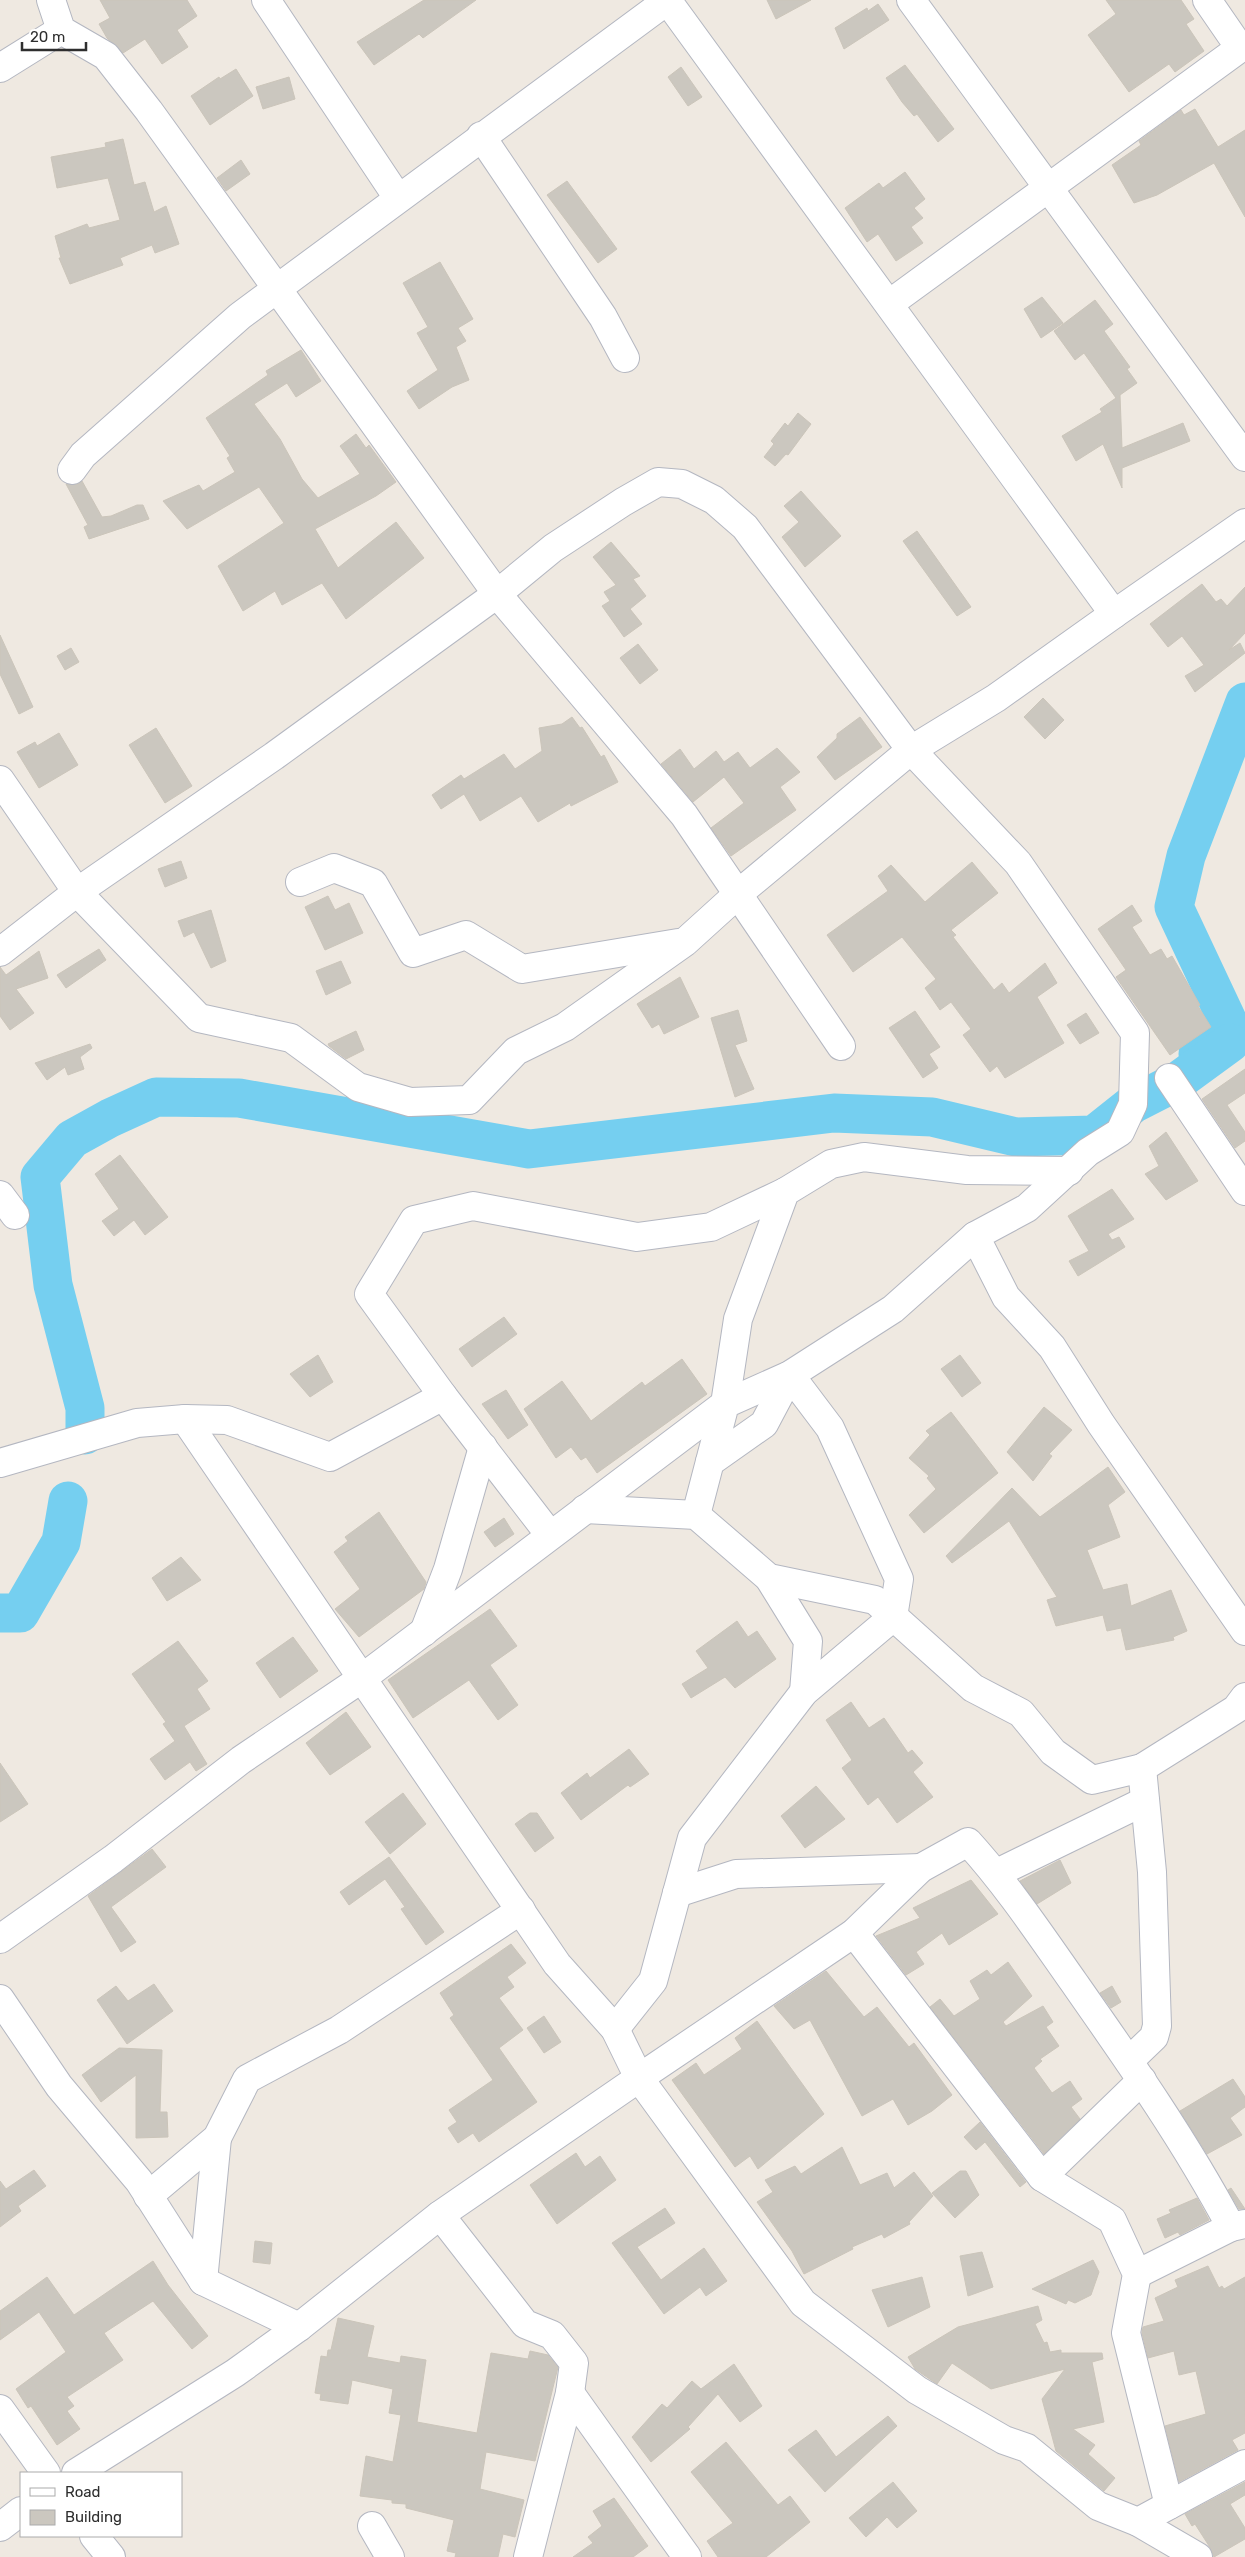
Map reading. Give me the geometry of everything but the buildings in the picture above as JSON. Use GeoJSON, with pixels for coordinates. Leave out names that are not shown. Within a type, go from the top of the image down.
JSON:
{"type":"FeatureCollection","features":[{"type":"Feature","properties":{"kind":"street"},"geometry":{"type":"LineString","coordinates":[[51,0],[61,30],[106,56],[497,594],[684,815],[841,1046]]}},
{"type":"Feature","properties":{"kind":"street"},"geometry":{"type":"LineString","coordinates":[[266,0],[398,198]]}},
{"type":"Feature","properties":{"kind":"street"},"geometry":{"type":"LineString","coordinates":[[72,470],[83,455],[208,343],[398,198],[667,0],[1114,614]]}},
{"type":"Feature","properties":{"kind":"street"},"geometry":{"type":"LineString","coordinates":[[911,0],[1245,457]]}},
{"type":"Feature","properties":{"kind":"street"},"geometry":{"type":"LineString","coordinates":[[889,304],[1243,49],[1207,0]]}},
{"type":"Feature","properties":{"kind":"street"},"geometry":{"type":"LineString","coordinates":[[0,68],[61,30]]}},
{"type":"Feature","properties":{"kind":"street"},"geometry":{"type":"LineString","coordinates":[[481,136],[607,323],[626,358]]}},
{"type":"Feature","properties":{"kind":"street"},"geometry":{"type":"LineString","coordinates":[[0,952],[77,892],[274,756],[497,594],[553,548],[623,502],[658,482],[682,484],[714,500],[745,527],[911,750],[1018,863],[1135,1033],[1133,1104],[1120,1132],[1088,1152],[1027,1208],[975,1236],[893,1309],[790,1375],[725,1404],[362,1679],[241,1760],[113,1859],[0,1939]]}},
{"type":"Feature","properties":{"kind":"street"},"geometry":{"type":"LineString","coordinates":[[0,780],[77,892],[199,1018],[291,1038],[358,1087],[410,1102],[469,1100],[516,1051],[565,1027],[685,942],[738,894],[911,750],[996,698],[1245,523]]}},
{"type":"Feature","properties":{"kind":"street"},"geometry":{"type":"LineString","coordinates":[[300,882],[334,868],[373,883],[414,953],[466,935],[522,969],[685,942]]}},
{"type":"Feature","properties":{"kind":"street"},"geometry":{"type":"LineString","coordinates":[[1169,1078],[1245,1191]]}},
{"type":"Feature","properties":{"kind":"street"},"geometry":{"type":"LineString","coordinates":[[550,1535],[443,1396],[369,1294],[414,1220],[473,1206],[636,1237],[711,1227],[785,1192],[831,1164],[864,1157],[967,1170],[1069,1171]]}},
{"type":"Feature","properties":{"kind":"street"},"geometry":{"type":"LineString","coordinates":[[696,1515],[725,1404],[738,1319],[785,1192]]}},
{"type":"Feature","properties":{"kind":"street"},"geometry":{"type":"LineString","coordinates":[[975,1236],[1006,1298],[1052,1347],[1101,1424],[1245,1631]]}},
{"type":"Feature","properties":{"kind":"street"},"geometry":{"type":"LineString","coordinates":[[710,1462],[764,1424],[790,1375]]}},
{"type":"Feature","properties":{"kind":"street"},"geometry":{"type":"LineString","coordinates":[[615,2029],[653,1982],[692,1838],[804,1692],[893,1617],[899,1579],[830,1428],[790,1375]]}},
{"type":"Feature","properties":{"kind":"street"},"geometry":{"type":"LineString","coordinates":[[0,1463],[136,1423],[185,1419],[227,1420],[330,1457],[443,1396]]}},
{"type":"Feature","properties":{"kind":"street"},"geometry":{"type":"LineString","coordinates":[[185,1419],[557,1964],[615,2029],[639,2078],[804,2303],[917,2390],[1004,2440],[1027,2448],[1098,2506],[1138,2522],[1198,2557]]}},
{"type":"Feature","properties":{"kind":"street"},"geometry":{"type":"LineString","coordinates":[[424,1632],[448,1569],[482,1447]]}},
{"type":"Feature","properties":{"kind":"street"},"geometry":{"type":"LineString","coordinates":[[585,1509],[696,1515],[769,1578],[808,1641],[804,1692]]}},
{"type":"Feature","properties":{"kind":"street"},"geometry":{"type":"LineString","coordinates":[[769,1578],[875,1600],[973,1688],[1021,1713],[1053,1752],[1092,1780],[1142,1768],[1236,1709],[1245,1697]]}},
{"type":"Feature","properties":{"kind":"street"},"geometry":{"type":"LineString","coordinates":[[1042,2178],[1135,2070],[1154,2037],[1157,2026],[1152,1881],[1142,1768]]}},
{"type":"Feature","properties":{"kind":"street"},"geometry":{"type":"LineString","coordinates":[[997,1873],[1146,1801]]}},
{"type":"Feature","properties":{"kind":"street"},"geometry":{"type":"LineString","coordinates":[[78,2472],[236,2373],[299,2327],[440,2215],[854,1933],[921,1868],[968,1842],[997,1873],[1135,2070],[1238,2225],[1137,2274]]}},
{"type":"Feature","properties":{"kind":"street"},"geometry":{"type":"LineString","coordinates":[[677,1894],[736,1874],[921,1868]]}},
{"type":"Feature","properties":{"kind":"street"},"geometry":{"type":"LineString","coordinates":[[203,2281],[217,2138],[248,2079],[339,2030],[521,1910]]}},
{"type":"Feature","properties":{"kind":"street"},"geometry":{"type":"LineString","coordinates":[[854,1933],[1042,2178],[1112,2220],[1137,2274],[1126,2333],[1169,2506]]}},
{"type":"Feature","properties":{"kind":"street"},"geometry":{"type":"LineString","coordinates":[[0,1999],[59,2086],[139,2182],[203,2281],[299,2327]]}},
{"type":"Feature","properties":{"kind":"street"},"geometry":{"type":"LineString","coordinates":[[148,2196],[217,2138]]}},
{"type":"Feature","properties":{"kind":"street"},"geometry":{"type":"LineString","coordinates":[[440,2215],[525,2324],[552,2335],[574,2363],[570,2393],[528,2557]]}},
{"type":"Feature","properties":{"kind":"street"},"geometry":{"type":"LineString","coordinates":[[570,2393],[687,2557]]}},
{"type":"Feature","properties":{"kind":"street"},"geometry":{"type":"LineString","coordinates":[[0,2408],[45,2472]]}},
{"type":"Feature","properties":{"kind":"street"},"geometry":{"type":"LineString","coordinates":[[1138,2522],[1245,2464]]}},
{"type":"Feature","properties":{"kind":"street"},"geometry":{"type":"LineString","coordinates":[[0,2527],[20,2512]]}},
{"type":"Feature","properties":{"kind":"street"},"geometry":{"type":"LineString","coordinates":[[372,2526],[390,2557]]}},
{"type":"Feature","properties":{"kind":"street"},"geometry":{"type":"LineString","coordinates":[[95,2537],[111,2557]]}},
{"type":"Feature","properties":{"kind":"waterway"},"geometry":{"type":"LineString","coordinates":[[1198,1054],[1229,1024],[1174,907],[1186,856],[1245,702]]}},
{"type":"Feature","properties":{"kind":"waterway"},"geometry":{"type":"LineString","coordinates":[[85,1435],[85,1408],[53,1285],[40,1177],[72,1139],[110,1118],[156,1097],[239,1098],[529,1149],[834,1113],[932,1117],[1016,1137],[1094,1135],[1133,1104],[1178,1081],[1230,1043]]}},
{"type":"Feature","properties":{"kind":"waterway"},"geometry":{"type":"LineString","coordinates":[[0,1613],[20,1613],[61,1542],[68,1501]]}}]}
